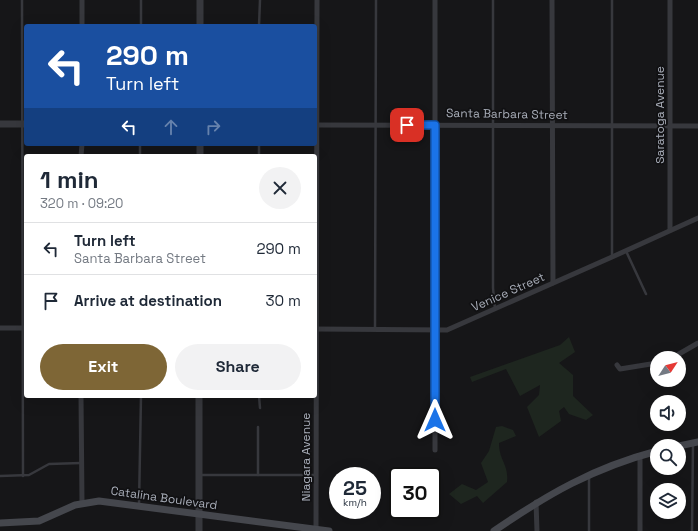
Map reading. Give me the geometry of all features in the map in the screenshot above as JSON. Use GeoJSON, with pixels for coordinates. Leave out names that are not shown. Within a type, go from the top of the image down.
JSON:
{"type":"FeatureCollection","features":[{"type":"Feature","properties":{"kind":"main road"},"geometry":{"type":"LineString","coordinates":[[494,531],[536,502],[589,474],[650,453]]}},
{"type":"Feature","properties":{"kind":"main road","name":"Catalina Boulevard"},"geometry":{"type":"LineString","coordinates":[[0,523],[40,520],[69,507],[82,503],[99,501],[329,531]]}},
{"type":"Feature","properties":{"kind":"street"},"geometry":{"type":"LineString","coordinates":[[82,0],[82,24]]}},
{"type":"Feature","properties":{"kind":"street"},"geometry":{"type":"LineString","coordinates":[[200,0],[200,24]]}},
{"type":"Feature","properties":{"kind":"street","name":"Niagara Avenue"},"geometry":{"type":"LineString","coordinates":[[317,0],[317,24]]}},
{"type":"Feature","properties":{"kind":"street"},"geometry":{"type":"LineString","coordinates":[[434,450],[435,0]]}},
{"type":"Feature","properties":{"kind":"street"},"geometry":{"type":"LineString","coordinates":[[552,0],[553,283]]}},
{"type":"Feature","properties":{"kind":"street","name":"Saratoga Avenue"},"geometry":{"type":"LineString","coordinates":[[670,0],[670,230]]}},
{"type":"Feature","properties":{"kind":"street"},"geometry":{"type":"LineString","coordinates":[[0,124],[24,124]]}},
{"type":"Feature","properties":{"kind":"street","name":"Santa Barbara Street"},"geometry":{"type":"LineString","coordinates":[[317,125],[698,126]]}},
{"type":"Feature","properties":{"kind":"street","name":"Venice Street"},"geometry":{"type":"LineString","coordinates":[[317,329],[447,330],[698,218]]}},
{"type":"Feature","properties":{"kind":"street"},"geometry":{"type":"LineString","coordinates":[[0,328],[24,328]]}},
{"type":"Feature","properties":{"kind":"street"},"geometry":{"type":"LineString","coordinates":[[684,351],[698,343]]}},
{"type":"Feature","properties":{"kind":"street"},"geometry":{"type":"LineString","coordinates":[[617,365],[620,369],[650,364]]}},
{"type":"Feature","properties":{"kind":"street"},"geometry":{"type":"LineString","coordinates":[[81,398],[82,503]]}},
{"type":"Feature","properties":{"kind":"street"},"geometry":{"type":"LineString","coordinates":[[199,398],[199,531]]}},
{"type":"Feature","properties":{"kind":"street","name":"Niagara Avenue"},"geometry":{"type":"LineString","coordinates":[[316,398],[316,529]]}},
{"type":"Feature","properties":{"kind":"street"},"geometry":{"type":"LineString","coordinates":[[640,456],[640,531]]}},
{"type":"Feature","properties":{"kind":"street"},"geometry":{"type":"LineString","coordinates":[[536,502],[537,531]]}},
{"type":"Feature","properties":{"kind":"lane"},"geometry":{"type":"LineString","coordinates":[[22,0],[24,83]]}},
{"type":"Feature","properties":{"kind":"lane"},"geometry":{"type":"LineString","coordinates":[[141,0],[141,24]]}},
{"type":"Feature","properties":{"kind":"lane"},"geometry":{"type":"LineString","coordinates":[[259,24],[260,0]]}},
{"type":"Feature","properties":{"kind":"lane"},"geometry":{"type":"LineString","coordinates":[[375,330],[376,0]]}},
{"type":"Feature","properties":{"kind":"lane"},"geometry":{"type":"LineString","coordinates":[[493,0],[493,288],[495,309]]}},
{"type":"Feature","properties":{"kind":"lane"},"geometry":{"type":"LineString","coordinates":[[612,0],[612,257]]}},
{"type":"Feature","properties":{"kind":"lane"},"geometry":{"type":"LineString","coordinates":[[626,251],[646,294]]}},
{"type":"Feature","properties":{"kind":"lane"},"geometry":{"type":"LineString","coordinates":[[23,476],[24,328]]}},
{"type":"Feature","properties":{"kind":"lane"},"geometry":{"type":"LineString","coordinates":[[140,506],[141,398]]}},
{"type":"Feature","properties":{"kind":"lane"},"geometry":{"type":"LineString","coordinates":[[260,398],[260,408]]}},
{"type":"Feature","properties":{"kind":"lane"},"geometry":{"type":"LineString","coordinates":[[258,427],[258,475]]}},
{"type":"Feature","properties":{"kind":"lane"},"geometry":{"type":"LineString","coordinates":[[692,531],[695,443]]}},
{"type":"Feature","properties":{"kind":"lane"},"geometry":{"type":"LineString","coordinates":[[0,476],[31,475],[49,464],[81,463]]}},
{"type":"Feature","properties":{"kind":"lane"},"geometry":{"type":"LineString","coordinates":[[589,474],[589,531]]}},
{"type":"Feature","properties":{"kind":"lane"},"geometry":{"type":"LineString","coordinates":[[199,475],[315,475]]}},
{"type":"Feature","properties":{"kind":"shaded area"},"geometry":{"type":"Polygon","coordinates":[[[569,337],[575,352],[559,363],[573,375],[573,396],[593,415],[586,420],[569,414],[564,407],[559,411],[561,421],[539,437],[527,407],[539,395],[540,385],[520,396],[506,369],[472,382],[470,377],[560,345],[569,337]]]}},
{"type":"Feature","properties":{"kind":"shaded area"},"geometry":{"type":"Polygon","coordinates":[[[502,426],[513,430],[516,436],[499,443],[499,449],[507,471],[507,482],[483,503],[477,496],[461,504],[449,494],[462,484],[476,490],[488,482],[481,463],[489,451],[496,427],[502,426]]]}},
{"type":"Feature","properties":{"kind":"route"},"geometry":{"type":"LineString","coordinates":[[407,125],[435,125],[435,420]]}}]}
